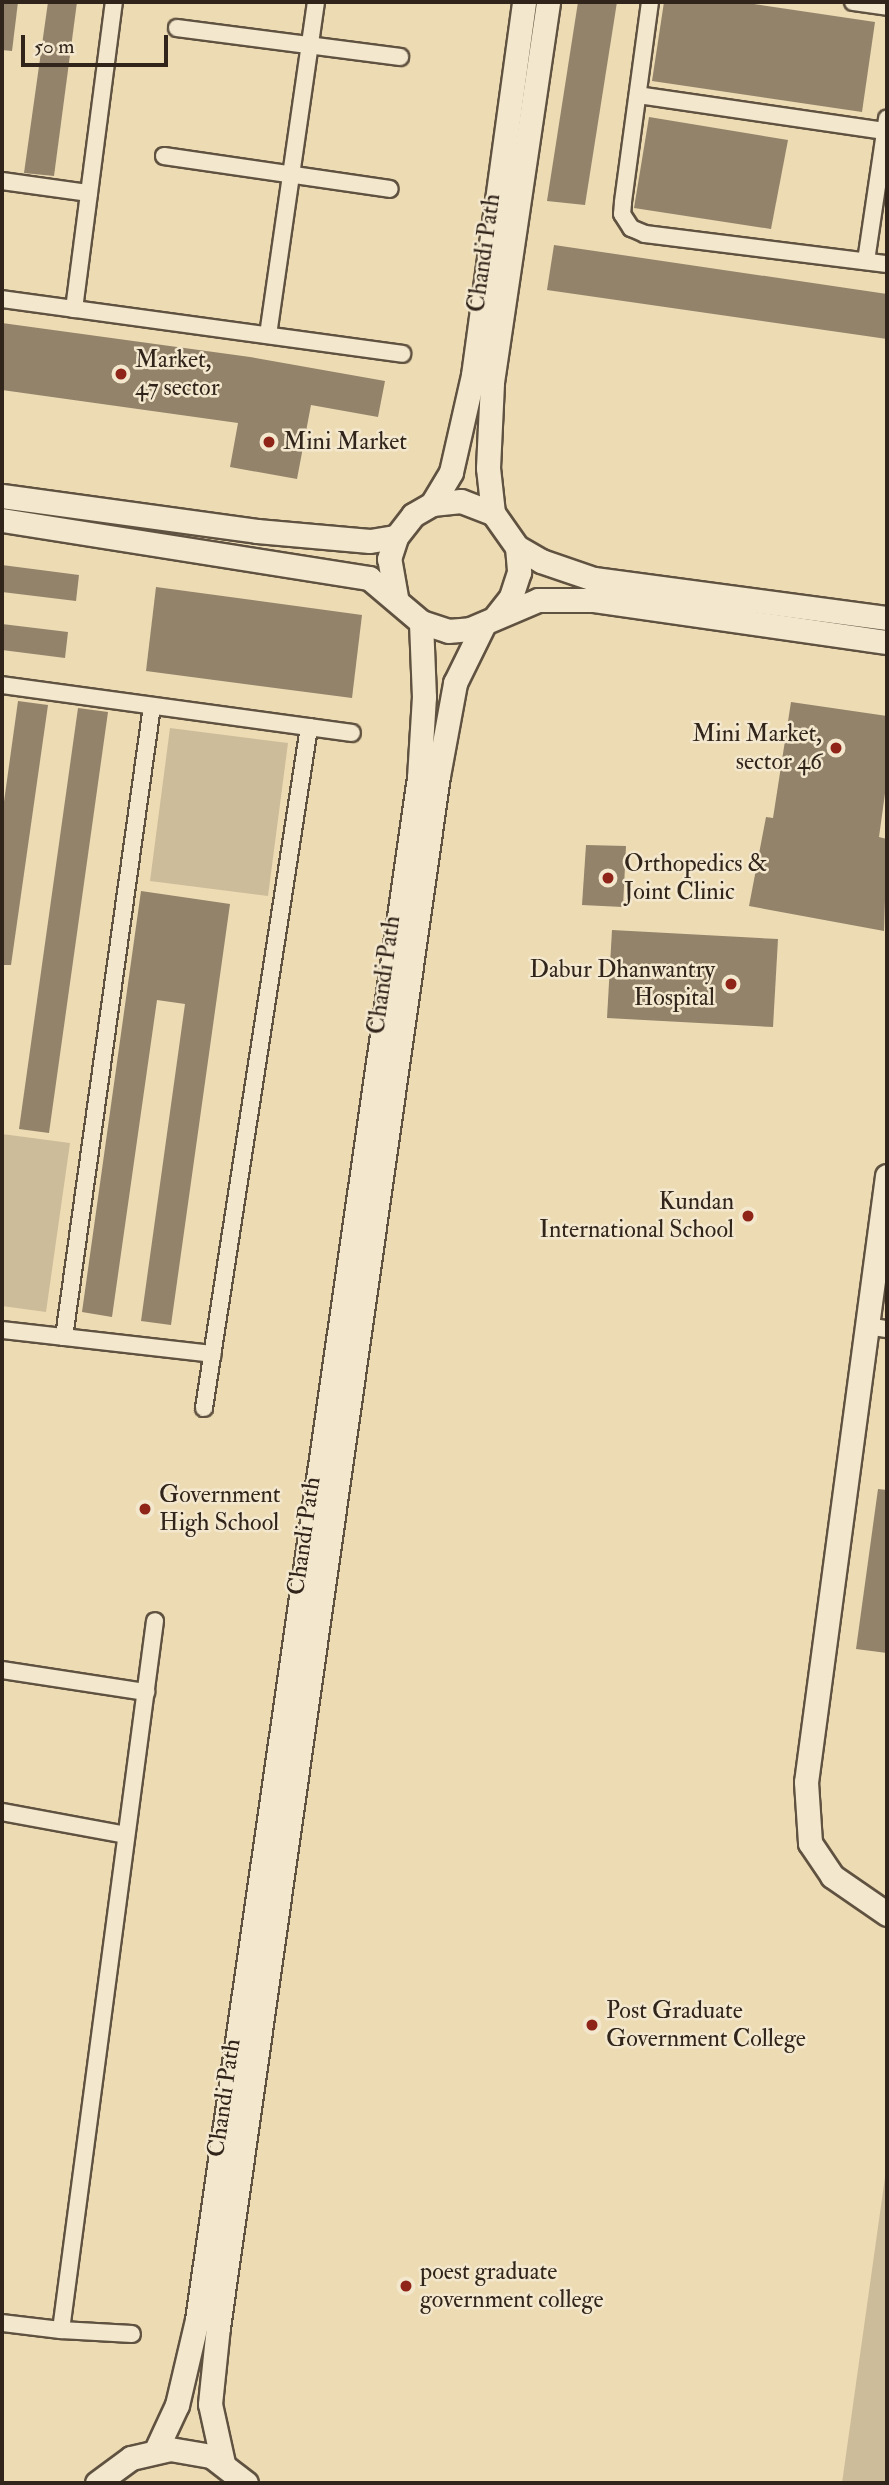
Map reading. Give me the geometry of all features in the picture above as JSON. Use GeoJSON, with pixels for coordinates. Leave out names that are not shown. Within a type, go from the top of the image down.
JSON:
{"type":"FeatureCollection","features":[{"type":"Feature","properties":{"kind":"main road","name":"Chandi Path"},"geometry":{"type":"LineString","coordinates":[[432,504],[451,472],[472,376],[524,2]]}},
{"type":"Feature","properties":{"kind":"main road","name":"Chandi Path"},"geometry":{"type":"LineString","coordinates":[[493,513],[488,467],[492,382],[548,2]]}},
{"type":"Feature","properties":{"kind":"main road"},"geometry":{"type":"LineString","coordinates":[[2,496],[257,531],[370,541],[396,537]]}},
{"type":"Feature","properties":{"kind":"main road"},"geometry":{"type":"LineString","coordinates":[[396,597],[389,559],[396,537],[413,515],[432,504],[461,501],[493,513],[517,547],[541,561],[594,579],[887,618]]}},
{"type":"Feature","properties":{"kind":"main road"},"geometry":{"type":"LineString","coordinates":[[2,520],[369,578],[396,597],[421,622],[448,631],[490,620],[538,600],[594,600],[887,642]]}},
{"type":"Feature","properties":{"kind":"main road"},"geometry":{"type":"LineString","coordinates":[[490,620],[511,597],[519,572],[517,547]]}},
{"type":"Feature","properties":{"kind":"main road","name":"Chandi Path"},"geometry":{"type":"LineString","coordinates":[[223,2463],[211,2404],[234,2217],[438,776],[455,683],[490,620]]}},
{"type":"Feature","properties":{"kind":"main road","name":"Chandi Path"},"geometry":{"type":"LineString","coordinates":[[156,2450],[177,2405],[201,2292],[419,778],[424,697],[421,622]]}},
{"type":"Feature","properties":{"kind":"main road"},"geometry":{"type":"LineString","coordinates":[[887,1176],[877,1328],[806,1782],[806,1833],[832,1876],[887,1914]]}},
{"type":"Feature","properties":{"kind":"main road"},"geometry":{"type":"LineString","coordinates":[[97,2483],[119,2464],[156,2450],[198,2452],[223,2463],[246,2483]]}},
{"type":"Feature","properties":{"kind":"street"},"geometry":{"type":"LineString","coordinates":[[74,309],[114,2]]}},
{"type":"Feature","properties":{"kind":"street"},"geometry":{"type":"LineString","coordinates":[[268,335],[317,2]]}},
{"type":"Feature","properties":{"kind":"street"},"geometry":{"type":"LineString","coordinates":[[650,2],[622,214],[631,228],[645,234],[887,264]]}},
{"type":"Feature","properties":{"kind":"street"},"geometry":{"type":"LineString","coordinates":[[853,2],[887,7]]}},
{"type":"Feature","properties":{"kind":"street"},"geometry":{"type":"LineString","coordinates":[[177,28],[400,57]]}},
{"type":"Feature","properties":{"kind":"street"},"geometry":{"type":"LineString","coordinates":[[638,95],[886,125],[866,261]]}},
{"type":"Feature","properties":{"kind":"street"},"geometry":{"type":"LineString","coordinates":[[164,156],[390,189]]}},
{"type":"Feature","properties":{"kind":"street"},"geometry":{"type":"LineString","coordinates":[[2,181],[89,193]]}},
{"type":"Feature","properties":{"kind":"street"},"geometry":{"type":"LineString","coordinates":[[2,299],[402,354]]}},
{"type":"Feature","properties":{"kind":"street"},"geometry":{"type":"LineString","coordinates":[[2,685],[352,733]]}},
{"type":"Feature","properties":{"kind":"street"},"geometry":{"type":"LineString","coordinates":[[64,1337],[152,706]]}},
{"type":"Feature","properties":{"kind":"street"},"geometry":{"type":"LineString","coordinates":[[204,1408],[309,727]]}},
{"type":"Feature","properties":{"kind":"street"},"geometry":{"type":"LineString","coordinates":[[2,1330],[213,1354]]}},
{"type":"Feature","properties":{"kind":"street"},"geometry":{"type":"LineString","coordinates":[[61,2330],[155,1621]]}},
{"type":"Feature","properties":{"kind":"street"},"geometry":{"type":"LineString","coordinates":[[2,1670],[146,1692]]}},
{"type":"Feature","properties":{"kind":"street"},"geometry":{"type":"LineString","coordinates":[[2,1812],[126,1835]]}},
{"type":"Feature","properties":{"kind":"street"},"geometry":{"type":"LineString","coordinates":[[2,2323],[132,2334]]}},
{"type":"Feature","properties":{"kind":"shaded area"},"geometry":{"type":"Polygon","coordinates":[[[170,728],[288,743],[268,896],[150,881],[170,728]]]}},
{"type":"Feature","properties":{"kind":"shaded area"},"geometry":{"type":"Polygon","coordinates":[[[2,1134],[70,1143],[46,1312],[2,1306],[2,1134]]]}},
{"type":"Feature","properties":{"kind":"shaded area"},"geometry":{"type":"Polygon","coordinates":[[[887,2163],[887,2483],[842,2483],[887,2163]]]}},
{"type":"Feature","properties":{"kind":"building"},"geometry":{"type":"Polygon","coordinates":[[[2,2],[18,2],[12,51],[2,50],[2,2]]]}},
{"type":"Feature","properties":{"kind":"building"},"geometry":{"type":"Polygon","coordinates":[[[48,2],[77,2],[54,176],[24,173],[48,2]]]}},
{"type":"Feature","properties":{"kind":"building"},"geometry":{"type":"Polygon","coordinates":[[[578,2],[617,2],[585,205],[547,201],[578,2]]]}},
{"type":"Feature","properties":{"kind":"building"},"geometry":{"type":"Polygon","coordinates":[[[664,2],[740,2],[875,22],[862,112],[652,81],[664,2]]]}},
{"type":"Feature","properties":{"kind":"building"},"geometry":{"type":"Polygon","coordinates":[[[649,117],[788,140],[771,229],[634,208],[649,117]]]}},
{"type":"Feature","properties":{"kind":"building"},"geometry":{"type":"Polygon","coordinates":[[[554,245],[887,294],[887,339],[547,290],[554,245]]]}},
{"type":"Feature","properties":{"kind":"building"},"geometry":{"type":"Polygon","coordinates":[[[2,323],[250,357],[385,381],[378,417],[311,405],[297,479],[230,467],[238,423],[2,390],[2,323]]]}},
{"type":"Feature","properties":{"kind":"building"},"geometry":{"type":"Polygon","coordinates":[[[2,565],[79,575],[76,601],[2,592],[2,565]]]}},
{"type":"Feature","properties":{"kind":"building"},"geometry":{"type":"Polygon","coordinates":[[[156,587],[362,615],[352,698],[146,671],[156,587]]]}},
{"type":"Feature","properties":{"kind":"building"},"geometry":{"type":"Polygon","coordinates":[[[2,624],[68,632],[65,658],[2,650],[2,624]]]}},
{"type":"Feature","properties":{"kind":"building"},"geometry":{"type":"Polygon","coordinates":[[[18,701],[48,705],[11,965],[2,965],[2,816],[18,701]]]}},
{"type":"Feature","properties":{"kind":"building"},"geometry":{"type":"Polygon","coordinates":[[[791,702],[887,716],[887,779],[879,837],[887,839],[884,931],[749,906],[766,817],[773,818],[791,702]]]}},
{"type":"Feature","properties":{"kind":"building"},"geometry":{"type":"Polygon","coordinates":[[[78,708],[108,712],[49,1133],[19,1129],[78,708]]]}},
{"type":"Feature","properties":{"kind":"building"},"geometry":{"type":"Polygon","coordinates":[[[586,845],[626,846],[623,907],[582,905],[586,845]]]}},
{"type":"Feature","properties":{"kind":"building"},"geometry":{"type":"Polygon","coordinates":[[[141,891],[230,904],[171,1325],[141,1321],[185,1004],[157,1000],[112,1317],[82,1312],[141,891]]]}},
{"type":"Feature","properties":{"kind":"building"},"geometry":{"type":"Polygon","coordinates":[[[612,930],[778,939],[773,1027],[607,1018],[612,930]]]}},
{"type":"Feature","properties":{"kind":"building"},"geometry":{"type":"Polygon","coordinates":[[[878,1489],[887,1490],[887,1653],[856,1649],[878,1489]]]}},
{"type":"Feature","properties":{"kind":"place","name":"Market, 47 sector"},"geometry":{"type":"Point","coordinates":[121,374]}},
{"type":"Feature","properties":{"kind":"place","name":"Mini Market"},"geometry":{"type":"Point","coordinates":[269,442]}},
{"type":"Feature","properties":{"kind":"place","name":"Mini Market, sector 46"},"geometry":{"type":"Point","coordinates":[836,748]}},
{"type":"Feature","properties":{"kind":"place","name":"Orthopedics & Joint Clinic"},"geometry":{"type":"Point","coordinates":[608,878]}},
{"type":"Feature","properties":{"kind":"place","name":"Dabur Dhanwantry Hospital"},"geometry":{"type":"Point","coordinates":[731,984]}},
{"type":"Feature","properties":{"kind":"place","name":"Kundan International School"},"geometry":{"type":"Point","coordinates":[748,1216]}},
{"type":"Feature","properties":{"kind":"place","name":"Government High School"},"geometry":{"type":"Point","coordinates":[145,1509]}},
{"type":"Feature","properties":{"kind":"place","name":"Post Graduate Government College"},"geometry":{"type":"Point","coordinates":[592,2025]}},
{"type":"Feature","properties":{"kind":"place","name":"poest graduate government college"},"geometry":{"type":"Point","coordinates":[406,2286]}}]}
